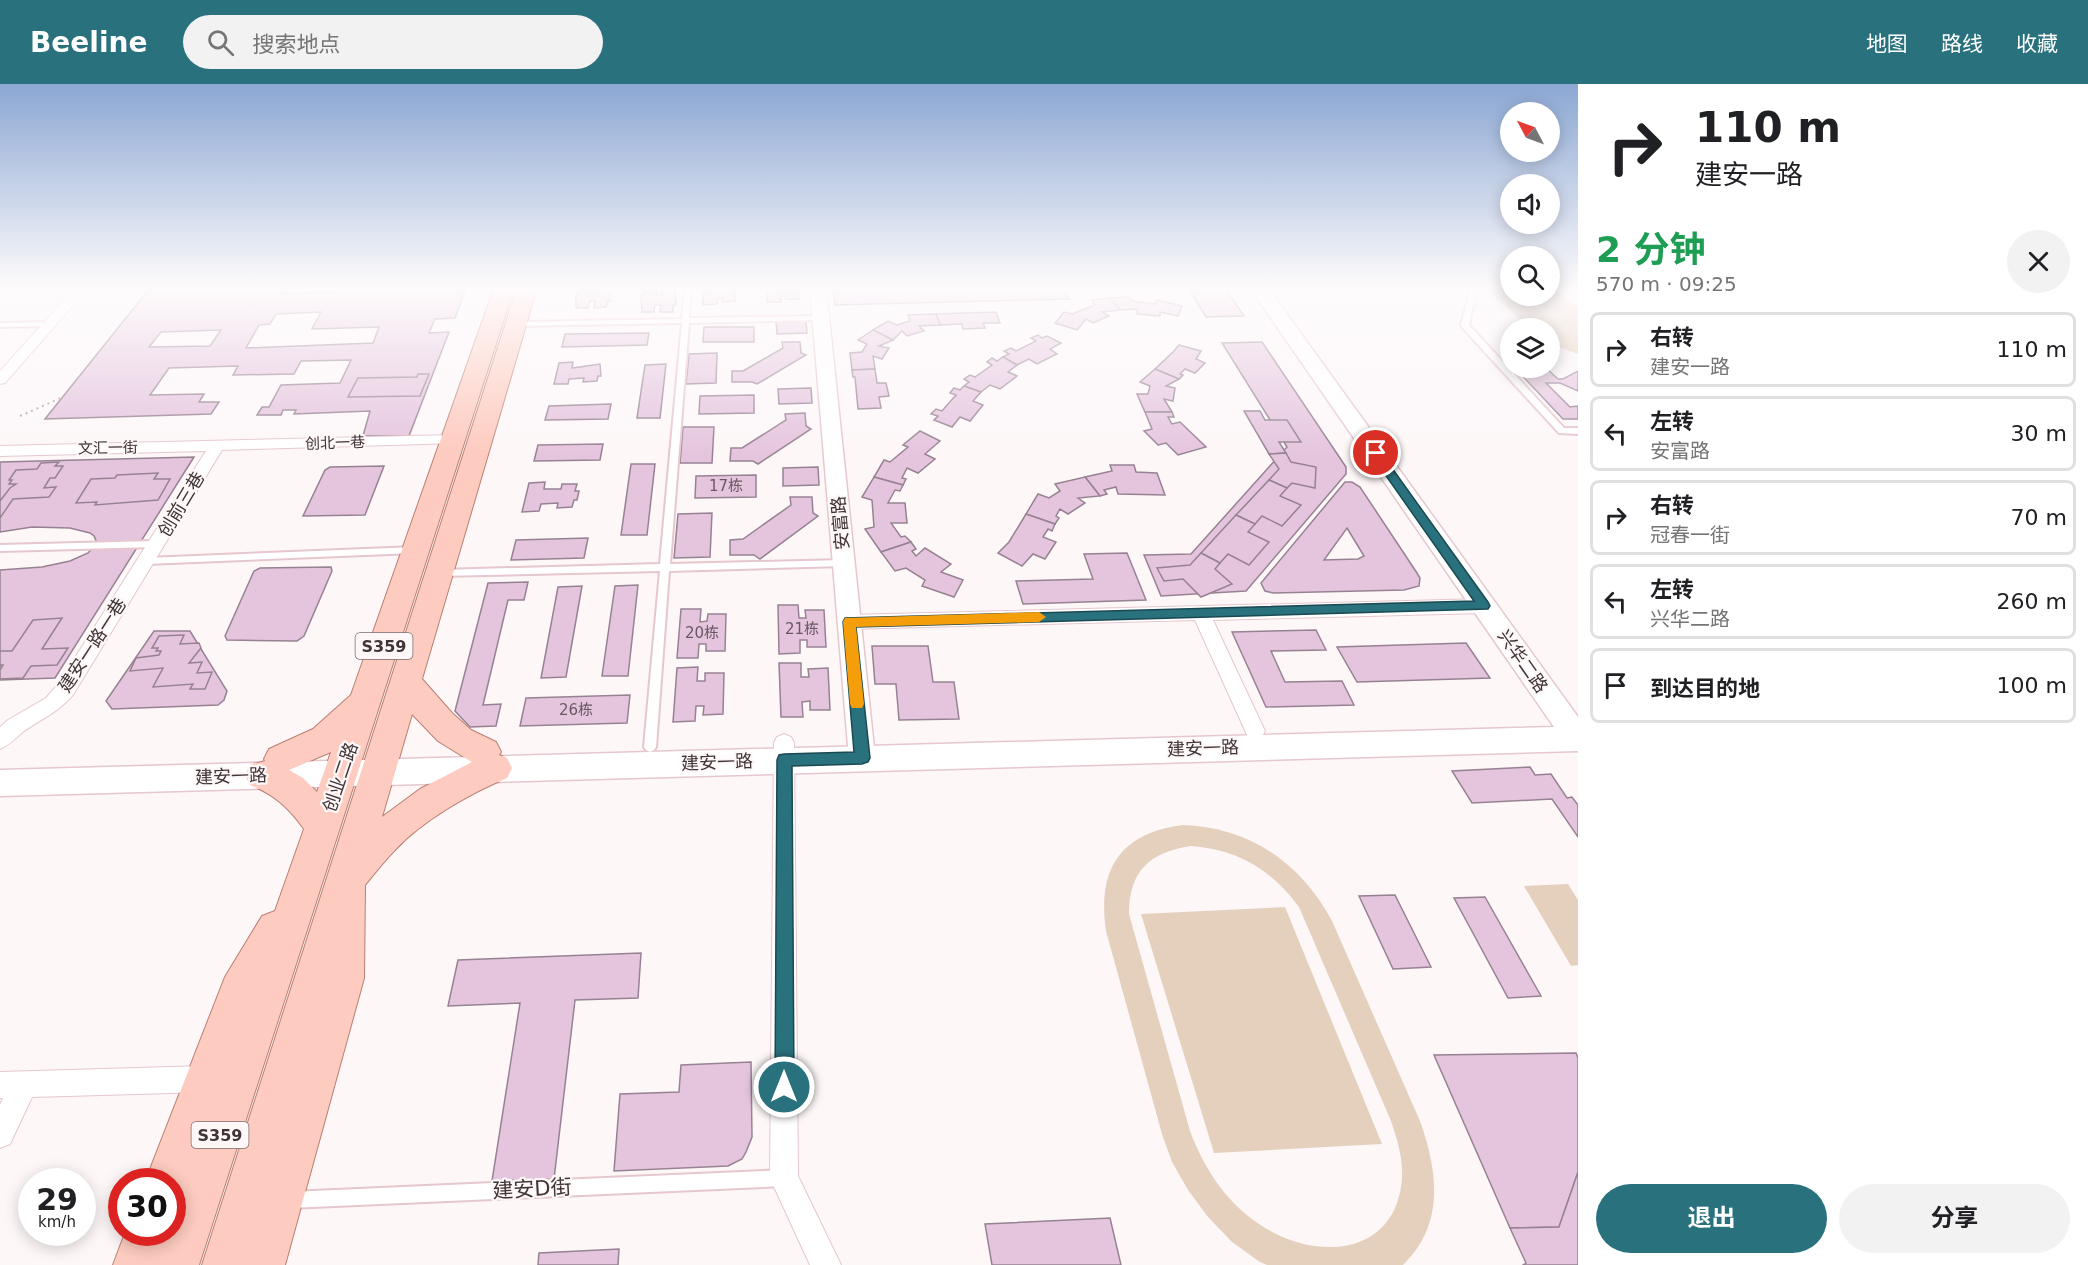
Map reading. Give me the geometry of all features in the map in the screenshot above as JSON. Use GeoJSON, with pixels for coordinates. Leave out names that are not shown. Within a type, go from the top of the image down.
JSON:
{"type":"FeatureCollection","features":[{"type":"Feature","properties":{"kind":"main road","name":"创业二路"},"geometry":{"type":"LineString","coordinates":[[175,1265],[285,1004],[363,764],[367,698],[486,343]]}},
{"type":"Feature","properties":{"kind":"main road","name":"创业二路"},"geometry":{"type":"LineString","coordinates":[[326,879],[323,828],[363,764],[406,682],[510,343]]}},
{"type":"Feature","properties":{"kind":"main road","name":"兴华二路"},"geometry":{"type":"LineString","coordinates":[[1298,343],[1575,732]]}},
{"type":"Feature","properties":{"kind":"main road"},"geometry":{"type":"LineString","coordinates":[[173,1168],[239,990],[326,879],[489,760],[452,735],[406,682]]}},
{"type":"Feature","properties":{"kind":"main road"},"geometry":{"type":"LineString","coordinates":[[323,828],[305,801],[279,781],[271,767],[337,732],[367,698]]}},
{"type":"Feature","properties":{"kind":"main road","name":"建安一路"},"geometry":{"type":"LineString","coordinates":[[862,750],[1255,731],[1575,732]]}},
{"type":"Feature","properties":{"kind":"main road","name":"建安一路"},"geometry":{"type":"LineString","coordinates":[[0,783],[271,767],[363,764],[1575,732]]}},
{"type":"Feature","properties":{"kind":"main road","name":"建安一路"},"geometry":{"type":"LineString","coordinates":[[489,760],[650,747],[784,752]]}},
{"type":"Feature","properties":{"kind":"main road","name":"建安一路"},"geometry":{"type":"LineString","coordinates":[[0,765],[271,767]]}},
{"type":"Feature","properties":{"kind":"main road"},"geometry":{"type":"LineString","coordinates":[[261,1265],[344,978],[326,879]]}},
{"type":"Feature","properties":{"kind":"main road","name":"创业二路"},"geometry":{"type":"LineString","coordinates":[[226,1265],[285,1004]]}},
{"type":"Feature","properties":{"kind":"main road"},"geometry":{"type":"LineString","coordinates":[[137,1265],[144,1246]]}},
{"type":"Feature","properties":{"kind":"street"},"geometry":{"type":"LineString","coordinates":[[0,380],[34,343]]}},
{"type":"Feature","properties":{"kind":"street","name":"安富路"},"geometry":{"type":"LineString","coordinates":[[823,343],[862,750]]}},
{"type":"Feature","properties":{"kind":"street","name":"创北一巷"},"geometry":{"type":"LineString","coordinates":[[217,446],[453,440]]}},
{"type":"Feature","properties":{"kind":"street","name":"文汇一街"},"geometry":{"type":"LineString","coordinates":[[0,451],[217,446]]}},
{"type":"Feature","properties":{"kind":"street","name":"创前三巷"},"geometry":{"type":"LineString","coordinates":[[146,561],[217,446]]}},
{"type":"Feature","properties":{"kind":"street","name":"建安一路一巷"},"geometry":{"type":"LineString","coordinates":[[0,740],[15,726],[53,704],[66,689],[146,561]]}},
{"type":"Feature","properties":{"kind":"street"},"geometry":{"type":"LineString","coordinates":[[849,622],[1484,606]]}},
{"type":"Feature","properties":{"kind":"street"},"geometry":{"type":"LineString","coordinates":[[1201,613],[1255,731]]}},
{"type":"Feature","properties":{"kind":"street"},"geometry":{"type":"LineString","coordinates":[[784,752],[784,1178],[826,1265]]}},
{"type":"Feature","properties":{"kind":"street"},"geometry":{"type":"LineString","coordinates":[[0,1134],[12,1085],[206,1079]]}},
{"type":"Feature","properties":{"kind":"lane"},"geometry":{"type":"LineString","coordinates":[[650,747],[684,343]]}},
{"type":"Feature","properties":{"kind":"lane"},"geometry":{"type":"LineString","coordinates":[[1482,343],[1562,431],[1578,431]]}},
{"type":"Feature","properties":{"kind":"lane"},"geometry":{"type":"LineString","coordinates":[[0,548],[156,544]]}},
{"type":"Feature","properties":{"kind":"lane"},"geometry":{"type":"LineString","coordinates":[[146,561],[417,550]]}},
{"type":"Feature","properties":{"kind":"lane"},"geometry":{"type":"LineString","coordinates":[[440,573],[844,563]]}},
{"type":"Feature","properties":{"kind":"lane","name":"建安D街"},"geometry":{"type":"LineString","coordinates":[[279,1201],[784,1178]]}},
{"type":"Feature","properties":{"kind":"path"},"geometry":{"type":"LineString","coordinates":[[20,416],[63,397]]}},
{"type":"Feature","properties":{"kind":"shaded area"},"geometry":{"type":"Polygon","coordinates":[[[1560,343],[1578,343],[1578,354],[1560,348],[1560,343]]]}},
{"type":"Feature","properties":{"kind":"shaded area"},"geometry":{"type":"Polygon","coordinates":[[[1183,825],[1207,827],[1251,841],[1271,852],[1289,866],[1305,882],[1332,921],[1420,1121],[1431,1159],[1434,1178],[1432,1215],[1417,1249],[1403,1265],[1267,1265],[1260,1262],[1232,1242],[1208,1217],[1188,1190],[1172,1162],[1162,1134],[1106,931],[1104,909],[1105,889],[1110,872],[1118,858],[1143,836],[1161,829],[1183,825]],[[1191,846],[1176,849],[1153,859],[1144,867],[1133,886],[1129,914],[1196,1146],[1211,1174],[1230,1199],[1253,1220],[1267,1229],[1287,1239],[1307,1245],[1328,1247],[1349,1245],[1367,1239],[1382,1227],[1394,1210],[1401,1187],[1401,1162],[1391,1121],[1299,907],[1265,872],[1238,857],[1208,848],[1191,846]]]}},
{"type":"Feature","properties":{"kind":"shaded area"},"geometry":{"type":"Polygon","coordinates":[[[1568,884],[1578,900],[1578,965],[1571,966],[1524,886],[1568,884]]]}},
{"type":"Feature","properties":{"kind":"shaded area"},"geometry":{"type":"Polygon","coordinates":[[[1285,907],[1382,1144],[1214,1153],[1141,914],[1285,907]]]}},
{"type":"Feature","properties":{"kind":"building"},"geometry":{"type":"Polygon","coordinates":[[[106,343],[152,343],[149,347],[249,343],[246,348],[370,343],[445,343],[409,436],[363,436],[370,411],[294,414],[296,410],[283,410],[281,415],[257,415],[262,407],[269,407],[281,385],[340,383],[351,360],[301,361],[294,374],[233,375],[238,366],[169,368],[150,395],[204,394],[199,402],[219,402],[211,414],[45,419],[106,343]]]}},
{"type":"Feature","properties":{"kind":"building"},"geometry":{"type":"Polygon","coordinates":[[[563,343],[647,343],[647,345],[562,347],[563,343]]]}},
{"type":"Feature","properties":{"kind":"building"},"geometry":{"type":"Polygon","coordinates":[[[782,343],[800,343],[801,353],[806,355],[757,384],[732,382],[732,371],[743,371],[783,348],[782,343]]]}},
{"type":"Feature","properties":{"kind":"building"},"geometry":{"type":"Polygon","coordinates":[[[865,343],[886,343],[879,346],[889,348],[882,359],[873,356],[875,369],[852,370],[850,353],[862,352],[867,344],[865,343]]]}},
{"type":"Feature","properties":{"kind":"building"},"geometry":{"type":"Polygon","coordinates":[[[1032,343],[1061,343],[1050,349],[1057,354],[1037,364],[1029,359],[1017,365],[1003,357],[1009,354],[1004,351],[1011,348],[1016,351],[1032,343]]]}},
{"type":"Feature","properties":{"kind":"building"},"geometry":{"type":"Polygon","coordinates":[[[1222,343],[1263,343],[1346,467],[1346,474],[1246,591],[1161,596],[1144,555],[1191,554],[1287,447],[1222,343]]]}},
{"type":"Feature","properties":{"kind":"building"},"geometry":{"type":"Polygon","coordinates":[[[1179,345],[1201,351],[1196,359],[1205,363],[1195,373],[1185,369],[1179,379],[1155,369],[1179,345]]]}},
{"type":"Feature","properties":{"kind":"building"},"geometry":{"type":"Polygon","coordinates":[[[717,353],[716,383],[686,384],[689,354],[717,353]]]}},
{"type":"Feature","properties":{"kind":"building"},"geometry":{"type":"Polygon","coordinates":[[[1003,357],[1017,365],[1008,372],[1017,376],[1000,389],[990,385],[981,392],[964,386],[969,382],[964,379],[970,375],[975,377],[992,365],[987,362],[992,358],[997,361],[1003,357]]]}},
{"type":"Feature","properties":{"kind":"building"},"geometry":{"type":"Polygon","coordinates":[[[573,362],[572,368],[600,364],[601,376],[598,376],[597,381],[583,382],[584,378],[569,379],[568,384],[554,384],[559,363],[573,362]]]}},
{"type":"Feature","properties":{"kind":"building"},"geometry":{"type":"Polygon","coordinates":[[[666,364],[660,418],[637,418],[645,365],[666,364]]]}},
{"type":"Feature","properties":{"kind":"building"},"geometry":{"type":"Polygon","coordinates":[[[875,369],[877,383],[886,383],[889,396],[879,397],[881,408],[858,409],[855,377],[853,377],[852,370],[875,369]]]}},
{"type":"Feature","properties":{"kind":"building"},"geometry":{"type":"Polygon","coordinates":[[[1155,369],[1179,379],[1166,386],[1175,388],[1173,401],[1164,399],[1172,412],[1145,412],[1137,394],[1148,394],[1150,386],[1140,382],[1155,369]]]}},
{"type":"Feature","properties":{"kind":"building"},"geometry":{"type":"Polygon","coordinates":[[[1578,371],[1578,391],[1560,383],[1546,383],[1570,407],[1578,406],[1578,419],[1563,419],[1524,378],[1563,379],[1578,371]]]}},
{"type":"Feature","properties":{"kind":"building"},"geometry":{"type":"Polygon","coordinates":[[[418,374],[429,374],[420,396],[348,397],[358,378],[417,377],[418,374]]]}},
{"type":"Feature","properties":{"kind":"building"},"geometry":{"type":"Polygon","coordinates":[[[964,386],[981,392],[973,401],[983,405],[970,421],[960,417],[952,427],[934,420],[938,416],[931,414],[936,409],[942,411],[956,395],[950,393],[954,388],[960,390],[964,386]]]}},
{"type":"Feature","properties":{"kind":"building"},"geometry":{"type":"Polygon","coordinates":[[[811,388],[812,403],[779,404],[778,389],[811,388]]]}},
{"type":"Feature","properties":{"kind":"building"},"geometry":{"type":"Polygon","coordinates":[[[754,395],[754,413],[699,414],[700,396],[754,395]]]}},
{"type":"Feature","properties":{"kind":"building"},"geometry":{"type":"Polygon","coordinates":[[[611,404],[608,419],[545,420],[549,406],[611,404]]]}},
{"type":"Feature","properties":{"kind":"building"},"geometry":{"type":"Polygon","coordinates":[[[1244,411],[1260,411],[1265,420],[1287,420],[1301,442],[1279,442],[1286,453],[1269,454],[1244,411]]]}},
{"type":"Feature","properties":{"kind":"building"},"geometry":{"type":"Polygon","coordinates":[[[1145,412],[1172,412],[1174,417],[1168,417],[1172,424],[1180,422],[1206,447],[1178,455],[1166,443],[1158,445],[1144,431],[1152,429],[1145,412]]]}},
{"type":"Feature","properties":{"kind":"building"},"geometry":{"type":"Polygon","coordinates":[[[805,413],[806,426],[811,429],[758,464],[753,461],[730,461],[731,448],[742,448],[786,420],[785,414],[805,413]]]}},
{"type":"Feature","properties":{"kind":"building"},"geometry":{"type":"Polygon","coordinates":[[[683,427],[714,427],[712,463],[680,463],[683,427]]]}},
{"type":"Feature","properties":{"kind":"building"},"geometry":{"type":"Polygon","coordinates":[[[920,431],[940,441],[925,454],[935,459],[918,473],[907,468],[902,478],[906,479],[903,485],[874,477],[884,460],[890,462],[908,447],[903,445],[920,431]]]}},
{"type":"Feature","properties":{"kind":"building"},"geometry":{"type":"Polygon","coordinates":[[[603,444],[600,460],[534,461],[538,445],[603,444]]]}},
{"type":"Feature","properties":{"kind":"building"},"geometry":{"type":"Polygon","coordinates":[[[1286,453],[1291,462],[1316,467],[1315,488],[1292,483],[1287,488],[1269,480],[1279,469],[1269,454],[1286,453]]]}},
{"type":"Feature","properties":{"kind":"building"},"geometry":{"type":"Polygon","coordinates":[[[194,457],[55,678],[0,680],[0,570],[42,567],[70,561],[88,553],[97,543],[90,533],[70,528],[32,527],[0,532],[0,462],[194,457]]]}},
{"type":"Feature","properties":{"kind":"building"},"geometry":{"type":"Polygon","coordinates":[[[59,462],[55,466],[63,466],[55,478],[50,478],[44,488],[56,487],[49,497],[13,499],[0,518],[0,501],[16,484],[9,484],[12,480],[9,480],[16,470],[37,469],[41,463],[59,462]]]}},
{"type":"Feature","properties":{"kind":"building"},"geometry":{"type":"Polygon","coordinates":[[[631,464],[655,464],[647,535],[621,535],[631,464]]]}},
{"type":"Feature","properties":{"kind":"building"},"geometry":{"type":"Polygon","coordinates":[[[1110,465],[1134,465],[1136,472],[1157,473],[1165,495],[1118,494],[1116,487],[1104,490],[1107,494],[1100,496],[1085,477],[1112,471],[1110,465]]]}},
{"type":"Feature","properties":{"kind":"building"},"geometry":{"type":"Polygon","coordinates":[[[384,466],[365,515],[303,516],[325,470],[330,467],[384,466]]]}},
{"type":"Feature","properties":{"kind":"building"},"geometry":{"type":"Polygon","coordinates":[[[818,467],[819,485],[783,486],[783,468],[818,467]]]}},
{"type":"Feature","properties":{"kind":"building"},"geometry":{"type":"Polygon","coordinates":[[[158,473],[154,479],[170,479],[158,500],[95,505],[97,502],[76,503],[91,479],[158,473]]]}},
{"type":"Feature","properties":{"kind":"building"},"geometry":{"type":"Polygon","coordinates":[[[756,475],[756,497],[695,498],[696,476],[756,475]]]}},
{"type":"Feature","properties":{"kind":"building"},"geometry":{"type":"Polygon","coordinates":[[[874,477],[903,485],[900,491],[895,490],[888,503],[905,503],[907,523],[891,523],[901,537],[905,536],[911,542],[881,552],[865,529],[874,527],[872,500],[862,497],[874,477]]]}},
{"type":"Feature","properties":{"kind":"building"},"geometry":{"type":"Polygon","coordinates":[[[1085,477],[1100,496],[1078,498],[1085,503],[1068,514],[1060,509],[1056,516],[1059,518],[1055,524],[1026,514],[1038,494],[1049,498],[1060,491],[1055,484],[1085,477]]]}},
{"type":"Feature","properties":{"kind":"building"},"geometry":{"type":"Polygon","coordinates":[[[1269,480],[1287,488],[1280,496],[1301,505],[1282,526],[1262,516],[1255,524],[1236,515],[1269,480]]]}},
{"type":"Feature","properties":{"kind":"building"},"geometry":{"type":"Polygon","coordinates":[[[545,482],[544,489],[561,489],[562,484],[577,484],[575,491],[579,491],[577,500],[574,500],[572,507],[557,508],[558,503],[541,504],[539,511],[522,512],[529,483],[545,482]]]}},
{"type":"Feature","properties":{"kind":"building"},"geometry":{"type":"Polygon","coordinates":[[[1345,482],[1352,482],[1360,487],[1420,578],[1419,586],[1404,590],[1273,593],[1265,591],[1261,583],[1345,482]],[[1347,528],[1324,560],[1358,559],[1364,556],[1347,528]]]}},
{"type":"Feature","properties":{"kind":"building"},"geometry":{"type":"Polygon","coordinates":[[[790,497],[812,497],[813,513],[818,516],[760,559],[754,555],[730,555],[730,540],[743,539],[791,505],[790,497]]]}},
{"type":"Feature","properties":{"kind":"building"},"geometry":{"type":"Polygon","coordinates":[[[712,513],[710,557],[674,558],[678,514],[712,513]]]}},
{"type":"Feature","properties":{"kind":"building"},"geometry":{"type":"Polygon","coordinates":[[[1026,514],[1055,524],[1052,531],[1048,529],[1043,537],[1056,542],[1045,559],[1033,554],[1022,566],[998,553],[1009,542],[1026,514]]]}},
{"type":"Feature","properties":{"kind":"building"},"geometry":{"type":"Polygon","coordinates":[[[1236,515],[1255,524],[1248,532],[1269,542],[1249,565],[1228,554],[1220,563],[1201,553],[1236,515]]]}},
{"type":"Feature","properties":{"kind":"building"},"geometry":{"type":"Polygon","coordinates":[[[588,538],[584,558],[511,560],[516,540],[588,538]]]}},
{"type":"Feature","properties":{"kind":"building"},"geometry":{"type":"Polygon","coordinates":[[[911,542],[916,549],[912,551],[916,556],[925,548],[951,564],[941,572],[963,580],[954,597],[922,586],[925,580],[906,568],[895,571],[881,552],[911,542]]]}},
{"type":"Feature","properties":{"kind":"building"},"geometry":{"type":"Polygon","coordinates":[[[1127,553],[1146,600],[1023,604],[1016,581],[1093,579],[1084,554],[1127,553]]]}},
{"type":"Feature","properties":{"kind":"building"},"geometry":{"type":"Polygon","coordinates":[[[1201,553],[1220,563],[1215,569],[1232,584],[1201,597],[1183,579],[1164,581],[1157,568],[1190,565],[1201,553]]]}},
{"type":"Feature","properties":{"kind":"building"},"geometry":{"type":"Polygon","coordinates":[[[331,567],[332,571],[304,636],[297,641],[227,640],[225,636],[254,571],[260,568],[331,567]]]}},
{"type":"Feature","properties":{"kind":"building"},"geometry":{"type":"Polygon","coordinates":[[[528,582],[524,600],[508,600],[483,705],[501,704],[496,726],[470,727],[455,711],[488,583],[528,582]]]}},
{"type":"Feature","properties":{"kind":"building"},"geometry":{"type":"Polygon","coordinates":[[[638,585],[628,676],[602,676],[615,586],[638,585]]]}},
{"type":"Feature","properties":{"kind":"building"},"geometry":{"type":"Polygon","coordinates":[[[582,586],[566,677],[541,678],[558,587],[582,586]]]}},
{"type":"Feature","properties":{"kind":"building"},"geometry":{"type":"Polygon","coordinates":[[[778,605],[798,605],[799,618],[806,618],[805,610],[824,610],[826,647],[807,647],[807,640],[800,640],[800,653],[779,654],[778,605]]]}},
{"type":"Feature","properties":{"kind":"building"},"geometry":{"type":"Polygon","coordinates":[[[681,609],[701,609],[700,622],[707,621],[708,614],[726,614],[725,651],[706,651],[706,644],[699,644],[698,658],[677,658],[681,609]]]}},
{"type":"Feature","properties":{"kind":"building"},"geometry":{"type":"Polygon","coordinates":[[[62,618],[42,649],[68,648],[57,665],[31,666],[23,678],[0,679],[0,670],[3,665],[0,665],[0,651],[12,651],[33,620],[62,618]]]}},
{"type":"Feature","properties":{"kind":"building"},"geometry":{"type":"Polygon","coordinates":[[[1316,630],[1326,650],[1271,651],[1285,682],[1342,681],[1354,705],[1266,707],[1232,632],[1316,630]]]}},
{"type":"Feature","properties":{"kind":"building"},"geometry":{"type":"Polygon","coordinates":[[[154,631],[190,631],[227,691],[224,700],[218,705],[112,709],[106,701],[154,631]]]}},
{"type":"Feature","properties":{"kind":"building"},"geometry":{"type":"Polygon","coordinates":[[[184,635],[180,644],[199,643],[201,648],[189,663],[202,662],[197,673],[212,672],[205,689],[190,689],[193,684],[153,687],[163,668],[130,671],[136,658],[159,655],[161,651],[156,651],[158,648],[152,648],[159,636],[184,635]]]}},
{"type":"Feature","properties":{"kind":"building"},"geometry":{"type":"Polygon","coordinates":[[[1466,643],[1490,678],[1357,682],[1337,647],[1466,643]]]}},
{"type":"Feature","properties":{"kind":"building"},"geometry":{"type":"Polygon","coordinates":[[[872,646],[928,646],[933,682],[954,682],[959,719],[899,720],[896,684],[875,684],[872,646]]]}},
{"type":"Feature","properties":{"kind":"building"},"geometry":{"type":"Polygon","coordinates":[[[779,663],[801,663],[801,677],[809,677],[808,669],[828,668],[830,710],[810,710],[810,701],[802,702],[803,717],[781,717],[779,663]]]}},
{"type":"Feature","properties":{"kind":"building"},"geometry":{"type":"Polygon","coordinates":[[[698,667],[697,681],[705,681],[705,673],[724,673],[723,714],[703,715],[704,706],[696,706],[695,721],[673,722],[677,668],[698,667]]]}},
{"type":"Feature","properties":{"kind":"building"},"geometry":{"type":"Polygon","coordinates":[[[630,695],[627,723],[520,726],[526,698],[630,695]]]}},
{"type":"Feature","properties":{"kind":"building"},"geometry":{"type":"Polygon","coordinates":[[[1530,767],[1535,775],[1551,774],[1567,798],[1572,797],[1578,805],[1578,837],[1552,799],[1472,803],[1452,771],[1530,767]]]}},
{"type":"Feature","properties":{"kind":"building"},"geometry":{"type":"Polygon","coordinates":[[[1395,895],[1431,967],[1393,969],[1359,896],[1395,895]]]}},
{"type":"Feature","properties":{"kind":"building"},"geometry":{"type":"Polygon","coordinates":[[[1485,897],[1541,996],[1508,998],[1454,898],[1485,897]]]}},
{"type":"Feature","properties":{"kind":"building"},"geometry":{"type":"Polygon","coordinates":[[[641,953],[638,998],[575,1000],[554,1179],[492,1181],[520,1003],[448,1006],[458,960],[641,953]]]}},
{"type":"Feature","properties":{"kind":"building"},"geometry":{"type":"Polygon","coordinates":[[[1576,1053],[1578,1058],[1578,1172],[1559,1227],[1510,1228],[1434,1055],[1576,1053]]]}},
{"type":"Feature","properties":{"kind":"building"},"geometry":{"type":"Polygon","coordinates":[[[751,1062],[752,1137],[742,1159],[728,1166],[614,1171],[620,1094],[679,1092],[681,1065],[751,1062]]]}},
{"type":"Feature","properties":{"kind":"building"},"geometry":{"type":"Polygon","coordinates":[[[1578,1172],[1578,1265],[1523,1265],[1526,1263],[1510,1228],[1559,1227],[1578,1172]]]}},
{"type":"Feature","properties":{"kind":"building"},"geometry":{"type":"Polygon","coordinates":[[[1110,1218],[1121,1265],[992,1265],[985,1224],[1110,1218]]]}},
{"type":"Feature","properties":{"kind":"building"},"geometry":{"type":"Polygon","coordinates":[[[619,1249],[618,1265],[538,1265],[539,1253],[619,1249]]]}},
{"type":"Feature","properties":{"kind":"slow traffic"},"geometry":{"type":"LineString","coordinates":[[857,704],[849,622],[1039,617]]}},
{"type":"Feature","properties":{"kind":"route"},"geometry":{"type":"LineString","coordinates":[[784,1087],[786,792],[784,760],[862,758],[849,622],[1484,606],[1376,453]]}}]}
